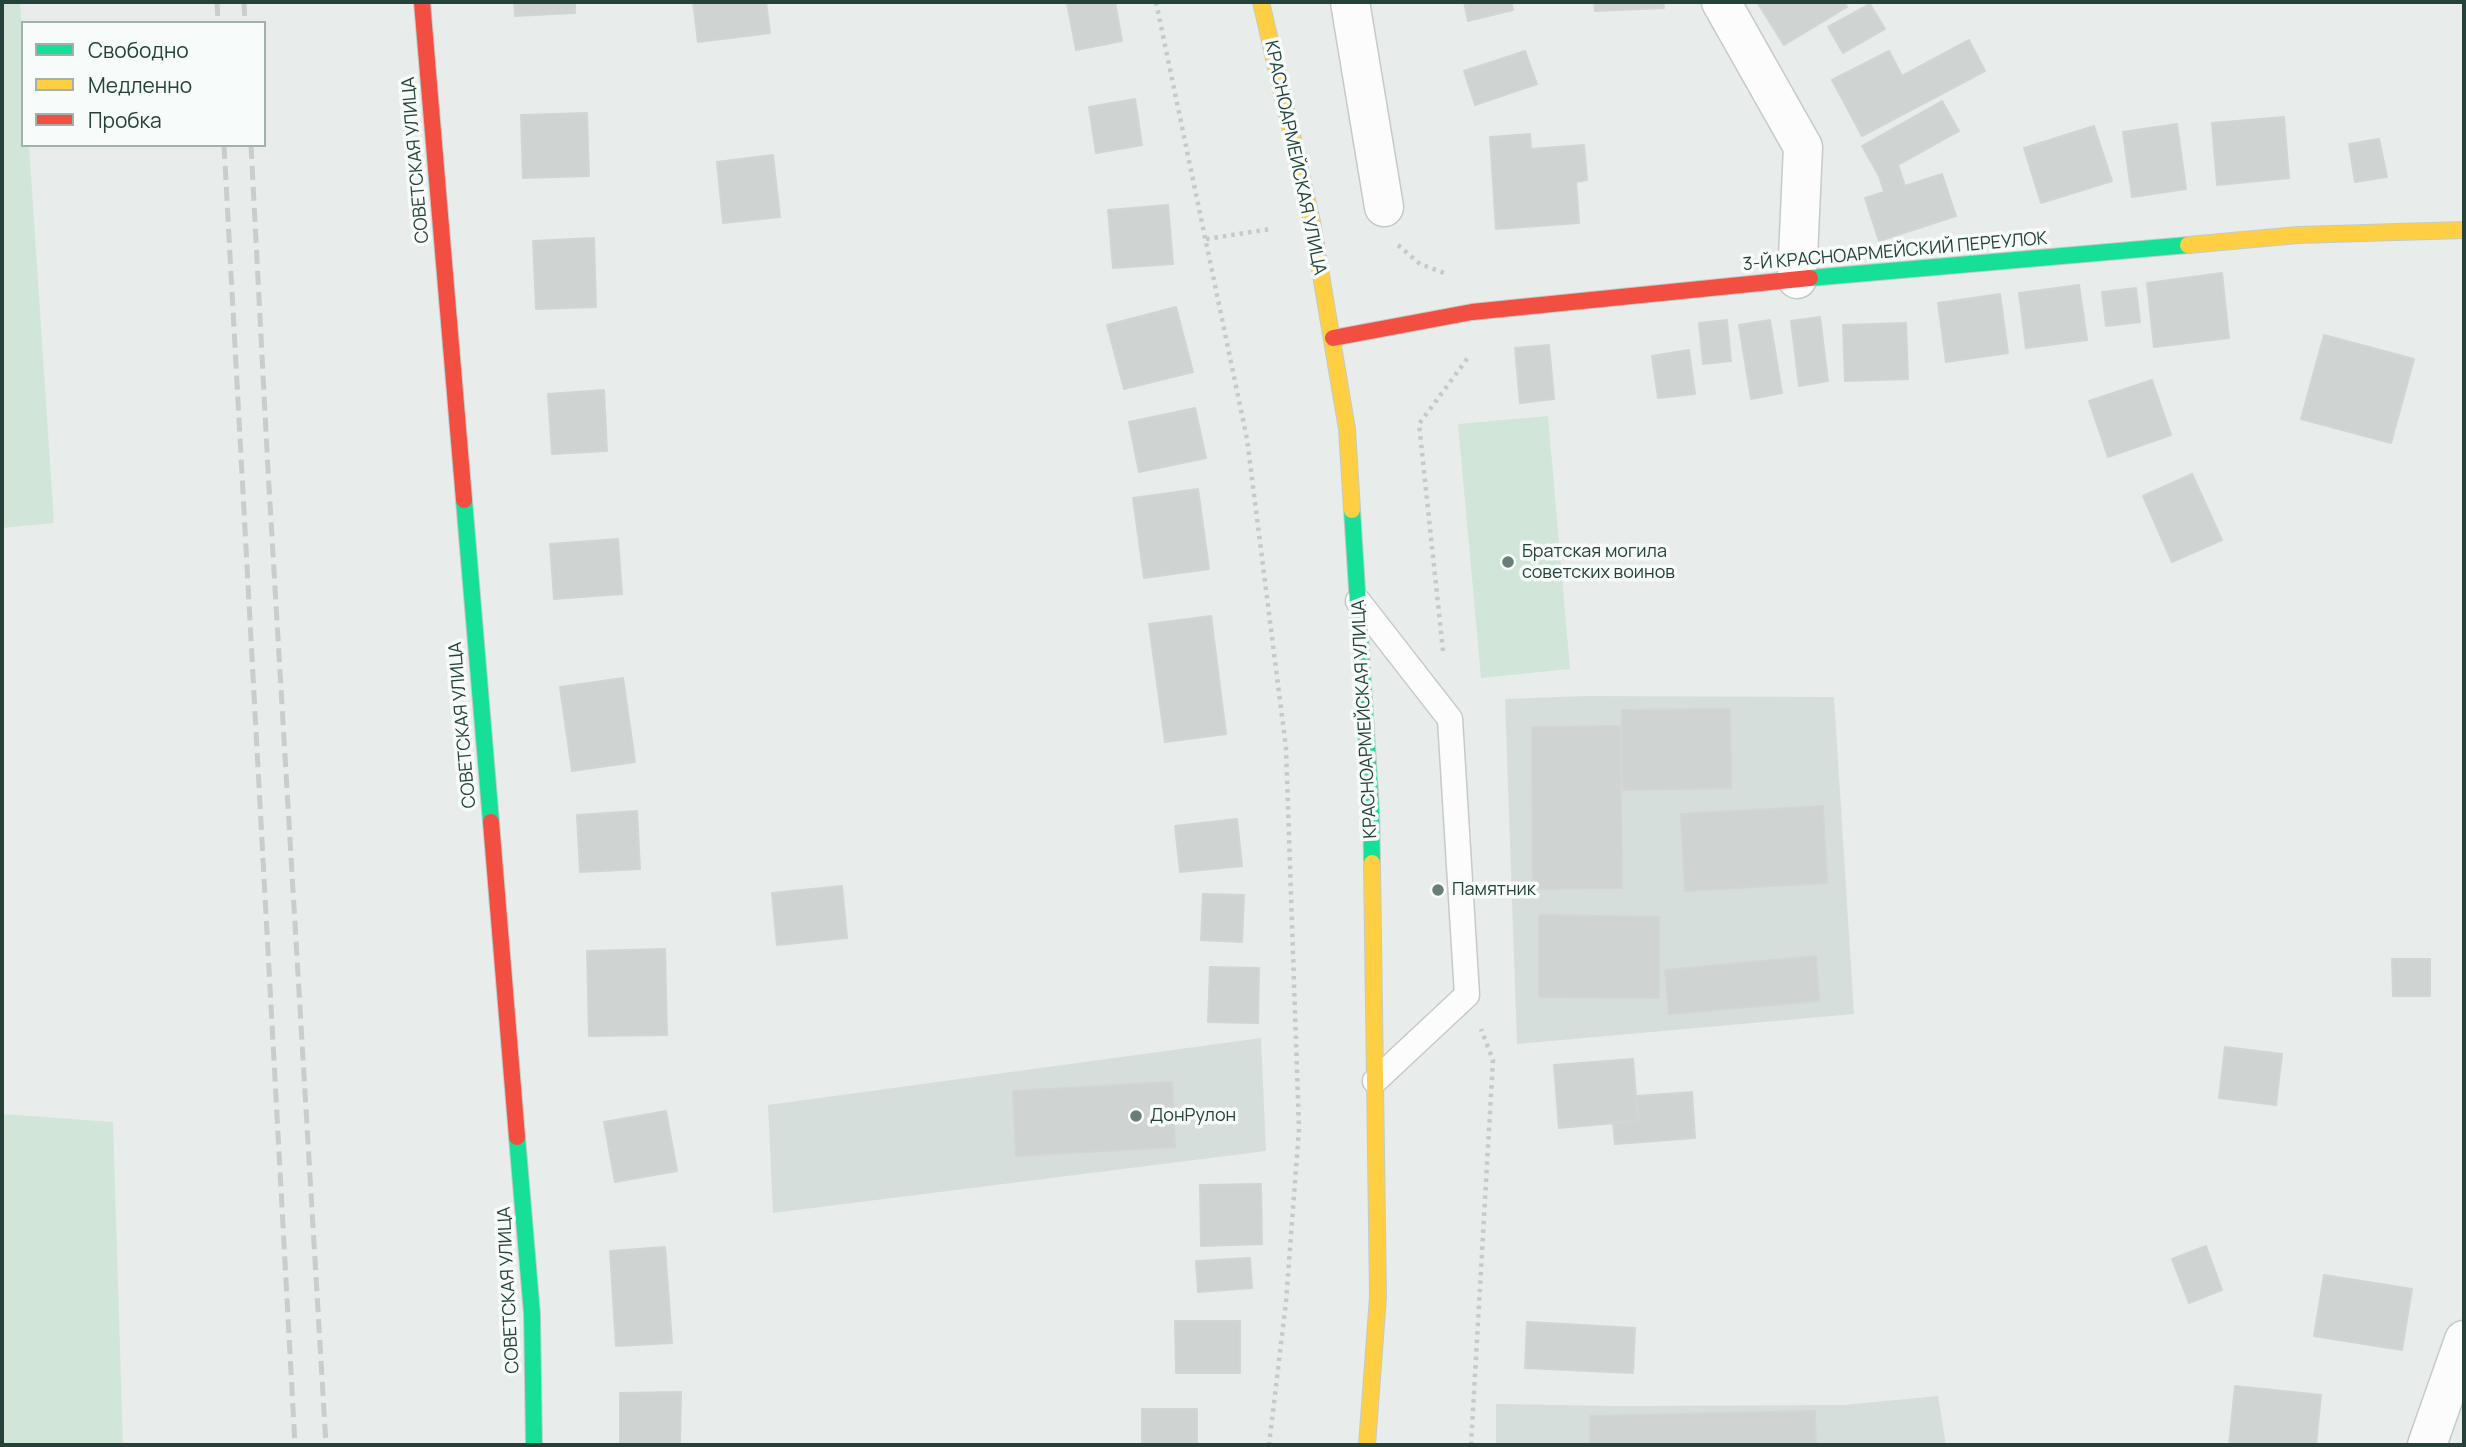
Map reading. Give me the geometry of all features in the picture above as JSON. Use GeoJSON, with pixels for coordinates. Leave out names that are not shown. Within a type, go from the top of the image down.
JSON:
{"type":"FeatureCollection","features":[{"type":"Feature","properties":{"kind":"street","name":"СОВЕТСКАЯ УЛИЦА"},"geometry":{"type":"LineString","coordinates":[[422,2],[532,1314],[534,1445]]}},
{"type":"Feature","properties":{"kind":"street","name":"КРАСНОАРМЕЙСКАЯ УЛИЦА"},"geometry":{"type":"LineString","coordinates":[[1261,2],[1312,222],[1347,429],[1371,810],[1378,1297],[1367,1445]]}},
{"type":"Feature","properties":{"kind":"street"},"geometry":{"type":"LineString","coordinates":[[1350,2],[1384,208]]}},
{"type":"Feature","properties":{"kind":"street"},"geometry":{"type":"LineString","coordinates":[[1721,2],[1803,147],[1797,279]]}},
{"type":"Feature","properties":{"kind":"street","name":"3-Й КРАСНОАРМЕЙСКИЙ ПЕРЕУЛОК"},"geometry":{"type":"LineString","coordinates":[[1333,338],[1472,313],[1797,279],[2298,235],[2464,230]]}},
{"type":"Feature","properties":{"kind":"street"},"geometry":{"type":"LineString","coordinates":[[2427,1445],[2464,1340]]}},
{"type":"Feature","properties":{"kind":"lane"},"geometry":{"type":"LineString","coordinates":[[1358,600],[1450,719],[1467,995],[1375,1081]]}},
{"type":"Feature","properties":{"kind":"path"},"geometry":{"type":"LineString","coordinates":[[1156,2],[1247,439],[1286,748],[1299,1129],[1286,1302],[1269,1445]]}},
{"type":"Feature","properties":{"kind":"path"},"geometry":{"type":"LineString","coordinates":[[1206,239],[1312,222]]}},
{"type":"Feature","properties":{"kind":"path"},"geometry":{"type":"LineString","coordinates":[[1443,652],[1419,424],[1477,346]]}},
{"type":"Feature","properties":{"kind":"path"},"geometry":{"type":"LineString","coordinates":[[1467,995],[1493,1060],[1471,1445]]}},
{"type":"Feature","properties":{"kind":"shaded area"},"geometry":{"type":"Polygon","coordinates":[[[1585,696],[1834,697],[1854,1014],[1517,1044],[1505,699],[1585,696]]]}},
{"type":"Feature","properties":{"kind":"shaded area"},"geometry":{"type":"Polygon","coordinates":[[[1261,1038],[1266,1151],[773,1213],[768,1105],[1261,1038]]]}},
{"type":"Feature","properties":{"kind":"shaded area"},"geometry":{"type":"Polygon","coordinates":[[[1938,1396],[1946,1445],[1496,1445],[1496,1404],[1843,1405],[1938,1396]]]}},
{"type":"Feature","properties":{"kind":"green space"},"geometry":{"type":"Polygon","coordinates":[[[2,2],[20,2],[21,147],[29,147],[54,523],[2,528],[2,2]]]}},
{"type":"Feature","properties":{"kind":"green space"},"geometry":{"type":"Polygon","coordinates":[[[1548,416],[1570,669],[1481,678],[1458,424],[1548,416]]]}},
{"type":"Feature","properties":{"kind":"green space"},"geometry":{"type":"Polygon","coordinates":[[[2,1114],[113,1122],[123,1445],[2,1445],[2,1114]]]}},
{"type":"Feature","properties":{"kind":"building"},"geometry":{"type":"Polygon","coordinates":[[[514,2],[575,2],[575,13],[515,16],[514,2]]]}},
{"type":"Feature","properties":{"kind":"building"},"geometry":{"type":"Polygon","coordinates":[[[693,2],[766,2],[770,33],[698,42],[693,2]]]}},
{"type":"Feature","properties":{"kind":"building"},"geometry":{"type":"Polygon","coordinates":[[[1115,2],[1122,41],[1076,50],[1067,3],[1115,2]]]}},
{"type":"Feature","properties":{"kind":"building"},"geometry":{"type":"Polygon","coordinates":[[[1464,2],[1511,2],[1513,10],[1468,21],[1464,2]]]}},
{"type":"Feature","properties":{"kind":"building"},"geometry":{"type":"Polygon","coordinates":[[[1594,2],[1663,2],[1664,8],[1595,11],[1594,2]]]}},
{"type":"Feature","properties":{"kind":"building"},"geometry":{"type":"Polygon","coordinates":[[[1757,2],[1844,2],[1847,7],[1784,45],[1757,2]]]}},
{"type":"Feature","properties":{"kind":"building"},"geometry":{"type":"Polygon","coordinates":[[[1870,4],[1885,29],[1843,53],[1828,27],[1870,4]]]}},
{"type":"Feature","properties":{"kind":"building"},"geometry":{"type":"Polygon","coordinates":[[[1969,40],[1985,71],[1862,136],[1832,80],[1889,51],[1902,76],[1969,40]]]}},
{"type":"Feature","properties":{"kind":"building"},"geometry":{"type":"Polygon","coordinates":[[[1525,51],[1537,84],[1475,105],[1464,71],[1525,51]]]}},
{"type":"Feature","properties":{"kind":"building"},"geometry":{"type":"Polygon","coordinates":[[[1135,99],[1142,145],[1096,153],[1089,107],[1135,99]]]}},
{"type":"Feature","properties":{"kind":"building"},"geometry":{"type":"Polygon","coordinates":[[[1942,101],[1959,131],[1898,165],[1905,186],[1942,174],[1956,216],[1879,241],[1865,198],[1884,192],[1879,176],[1862,146],[1942,101]]]}},
{"type":"Feature","properties":{"kind":"building"},"geometry":{"type":"Polygon","coordinates":[[[587,113],[589,176],[523,178],[521,115],[587,113]]]}},
{"type":"Feature","properties":{"kind":"building"},"geometry":{"type":"Polygon","coordinates":[[[2284,117],[2289,178],[2217,185],[2212,123],[2284,117]]]}},
{"type":"Feature","properties":{"kind":"building"},"geometry":{"type":"Polygon","coordinates":[[[2177,124],[2186,189],[2132,197],[2123,132],[2177,124]]]}},
{"type":"Feature","properties":{"kind":"building"},"geometry":{"type":"Polygon","coordinates":[[[2094,126],[2112,181],[2041,203],[2024,148],[2094,126]]]}},
{"type":"Feature","properties":{"kind":"building"},"geometry":{"type":"Polygon","coordinates":[[[1530,134],[1531,149],[1584,145],[1587,180],[1576,182],[1579,223],[1496,229],[1490,137],[1530,134]]]}},
{"type":"Feature","properties":{"kind":"building"},"geometry":{"type":"Polygon","coordinates":[[[2379,139],[2387,177],[2355,182],[2349,144],[2379,139]]]}},
{"type":"Feature","properties":{"kind":"building"},"geometry":{"type":"Polygon","coordinates":[[[773,155],[780,217],[723,223],[717,162],[773,155]]]}},
{"type":"Feature","properties":{"kind":"building"},"geometry":{"type":"Polygon","coordinates":[[[1168,205],[1173,264],[1113,268],[1108,210],[1168,205]]]}},
{"type":"Feature","properties":{"kind":"building"},"geometry":{"type":"Polygon","coordinates":[[[594,238],[596,307],[536,309],[533,241],[594,238]]]}},
{"type":"Feature","properties":{"kind":"building"},"geometry":{"type":"Polygon","coordinates":[[[2222,273],[2229,338],[2154,347],[2147,283],[2222,273]]]}},
{"type":"Feature","properties":{"kind":"building"},"geometry":{"type":"Polygon","coordinates":[[[2079,285],[2087,340],[2026,348],[2019,293],[2079,285]]]}},
{"type":"Feature","properties":{"kind":"building"},"geometry":{"type":"Polygon","coordinates":[[[2136,288],[2140,322],[2106,326],[2102,292],[2136,288]]]}},
{"type":"Feature","properties":{"kind":"building"},"geometry":{"type":"Polygon","coordinates":[[[2000,294],[2008,353],[1946,362],[1938,303],[2000,294]]]}},
{"type":"Feature","properties":{"kind":"building"},"geometry":{"type":"Polygon","coordinates":[[[1176,307],[1193,372],[1124,389],[1107,325],[1176,307]]]}},
{"type":"Feature","properties":{"kind":"building"},"geometry":{"type":"Polygon","coordinates":[[[1820,317],[1828,381],[1799,386],[1791,321],[1820,317]]]}},
{"type":"Feature","properties":{"kind":"building"},"geometry":{"type":"Polygon","coordinates":[[[1727,320],[1731,361],[1703,364],[1699,323],[1727,320]]]}},
{"type":"Feature","properties":{"kind":"building"},"geometry":{"type":"Polygon","coordinates":[[[1770,320],[1782,393],[1751,399],[1739,325],[1770,320]]]}},
{"type":"Feature","properties":{"kind":"building"},"geometry":{"type":"Polygon","coordinates":[[[1906,323],[1908,379],[1845,381],[1843,325],[1906,323]]]}},
{"type":"Feature","properties":{"kind":"building"},"geometry":{"type":"Polygon","coordinates":[[[2324,335],[2414,359],[2391,443],[2301,419],[2324,335]]]}},
{"type":"Feature","properties":{"kind":"building"},"geometry":{"type":"Polygon","coordinates":[[[1549,345],[1554,399],[1520,403],[1515,348],[1549,345]]]}},
{"type":"Feature","properties":{"kind":"building"},"geometry":{"type":"Polygon","coordinates":[[[1689,350],[1695,394],[1658,398],[1652,356],[1689,350]]]}},
{"type":"Feature","properties":{"kind":"building"},"geometry":{"type":"Polygon","coordinates":[[[2152,380],[2171,435],[2108,457],[2089,401],[2152,380]]]}},
{"type":"Feature","properties":{"kind":"building"},"geometry":{"type":"Polygon","coordinates":[[[604,390],[607,451],[552,454],[548,394],[604,390]]]}},
{"type":"Feature","properties":{"kind":"building"},"geometry":{"type":"Polygon","coordinates":[[[1195,408],[1206,458],[1139,472],[1129,422],[1195,408]]]}},
{"type":"Feature","properties":{"kind":"building"},"geometry":{"type":"Polygon","coordinates":[[[2192,474],[2222,540],[2172,562],[2143,496],[2192,474]]]}},
{"type":"Feature","properties":{"kind":"building"},"geometry":{"type":"Polygon","coordinates":[[[1198,489],[1209,569],[1144,578],[1133,498],[1198,489]]]}},
{"type":"Feature","properties":{"kind":"building"},"geometry":{"type":"Polygon","coordinates":[[[618,539],[622,594],[554,599],[550,544],[618,539]]]}},
{"type":"Feature","properties":{"kind":"building"},"geometry":{"type":"Polygon","coordinates":[[[1211,616],[1226,734],[1165,742],[1149,624],[1211,616]]]}},
{"type":"Feature","properties":{"kind":"building"},"geometry":{"type":"Polygon","coordinates":[[[623,678],[635,762],[572,771],[560,687],[623,678]]]}},
{"type":"Feature","properties":{"kind":"building"},"geometry":{"type":"Polygon","coordinates":[[[1730,709],[1731,788],[1623,790],[1622,710],[1730,709]]]}},
{"type":"Feature","properties":{"kind":"building"},"geometry":{"type":"Polygon","coordinates":[[[1620,726],[1622,888],[1533,889],[1532,727],[1620,726]]]}},
{"type":"Feature","properties":{"kind":"building"},"geometry":{"type":"Polygon","coordinates":[[[1823,806],[1827,883],[1685,891],[1681,814],[1823,806]]]}},
{"type":"Feature","properties":{"kind":"building"},"geometry":{"type":"Polygon","coordinates":[[[637,811],[640,869],[580,872],[577,815],[637,811]]]}},
{"type":"Feature","properties":{"kind":"building"},"geometry":{"type":"Polygon","coordinates":[[[1237,819],[1242,866],[1180,872],[1175,826],[1237,819]]]}},
{"type":"Feature","properties":{"kind":"building"},"geometry":{"type":"Polygon","coordinates":[[[842,886],[847,938],[777,945],[772,893],[842,886]]]}},
{"type":"Feature","properties":{"kind":"building"},"geometry":{"type":"Polygon","coordinates":[[[1203,894],[1244,895],[1242,942],[1201,940],[1203,894]]]}},
{"type":"Feature","properties":{"kind":"building"},"geometry":{"type":"Polygon","coordinates":[[[1539,915],[1659,917],[1659,998],[1539,997],[1539,915]]]}},
{"type":"Feature","properties":{"kind":"building"},"geometry":{"type":"Polygon","coordinates":[[[665,949],[667,1035],[589,1036],[587,951],[665,949]]]}},
{"type":"Feature","properties":{"kind":"building"},"geometry":{"type":"Polygon","coordinates":[[[1816,956],[1819,1001],[1669,1014],[1665,970],[1816,956]]]}},
{"type":"Feature","properties":{"kind":"building"},"geometry":{"type":"Polygon","coordinates":[[[2392,959],[2430,959],[2430,996],[2393,996],[2392,959]]]}},
{"type":"Feature","properties":{"kind":"building"},"geometry":{"type":"Polygon","coordinates":[[[1210,967],[1259,968],[1258,1023],[1208,1022],[1210,967]]]}},
{"type":"Feature","properties":{"kind":"building"},"geometry":{"type":"Polygon","coordinates":[[[2225,1047],[2282,1054],[2276,1105],[2219,1098],[2225,1047]]]}},
{"type":"Feature","properties":{"kind":"building"},"geometry":{"type":"Polygon","coordinates":[[[1633,1059],[1638,1121],[1559,1128],[1554,1065],[1633,1059]]]}},
{"type":"Feature","properties":{"kind":"building"},"geometry":{"type":"Polygon","coordinates":[[[1172,1082],[1175,1147],[1016,1156],[1013,1091],[1172,1082]]]}},
{"type":"Feature","properties":{"kind":"building"},"geometry":{"type":"Polygon","coordinates":[[[1692,1092],[1695,1138],[1615,1144],[1613,1123],[1638,1121],[1637,1096],[1692,1092]]]}},
{"type":"Feature","properties":{"kind":"building"},"geometry":{"type":"Polygon","coordinates":[[[666,1111],[677,1171],[615,1182],[604,1122],[666,1111]]]}},
{"type":"Feature","properties":{"kind":"building"},"geometry":{"type":"Polygon","coordinates":[[[1261,1184],[1262,1244],[1201,1246],[1200,1185],[1261,1184]]]}},
{"type":"Feature","properties":{"kind":"building"},"geometry":{"type":"Polygon","coordinates":[[[2206,1246],[2222,1290],[2189,1303],[2172,1259],[2206,1246]]]}},
{"type":"Feature","properties":{"kind":"building"},"geometry":{"type":"Polygon","coordinates":[[[665,1247],[672,1343],[616,1346],[610,1251],[665,1247]]]}},
{"type":"Feature","properties":{"kind":"building"},"geometry":{"type":"Polygon","coordinates":[[[1250,1258],[1252,1288],[1198,1292],[1196,1261],[1250,1258]]]}},
{"type":"Feature","properties":{"kind":"building"},"geometry":{"type":"Polygon","coordinates":[[[2324,1275],[2412,1289],[2402,1350],[2314,1336],[2324,1275]]]}},
{"type":"Feature","properties":{"kind":"building"},"geometry":{"type":"Polygon","coordinates":[[[1175,1321],[1240,1321],[1240,1373],[1176,1373],[1175,1321]]]}},
{"type":"Feature","properties":{"kind":"building"},"geometry":{"type":"Polygon","coordinates":[[[1527,1322],[1635,1328],[1633,1373],[1525,1368],[1527,1322]]]}},
{"type":"Feature","properties":{"kind":"building"},"geometry":{"type":"Polygon","coordinates":[[[2235,1386],[2321,1395],[2316,1445],[2229,1445],[2235,1386]]]}},
{"type":"Feature","properties":{"kind":"building"},"geometry":{"type":"Polygon","coordinates":[[[681,1392],[680,1445],[620,1445],[620,1393],[681,1392]]]}},
{"type":"Feature","properties":{"kind":"building"},"geometry":{"type":"Polygon","coordinates":[[[1142,1409],[1197,1409],[1197,1445],[1142,1445],[1142,1409]]]}},
{"type":"Feature","properties":{"kind":"building"},"geometry":{"type":"Polygon","coordinates":[[[1815,1411],[1816,1445],[1590,1445],[1590,1416],[1815,1411]]]}},
{"type":"Feature","properties":{"kind":"railway"},"geometry":{"type":"LineString","coordinates":[[217,2],[218,21]]}},
{"type":"Feature","properties":{"kind":"railway"},"geometry":{"type":"LineString","coordinates":[[244,2],[245,21]]}},
{"type":"Feature","properties":{"kind":"railway"},"geometry":{"type":"LineString","coordinates":[[224,147],[295,1445]]}},
{"type":"Feature","properties":{"kind":"railway"},"geometry":{"type":"LineString","coordinates":[[251,147],[326,1445]]}},
{"type":"Feature","properties":{"kind":"traffic: fast"},"geometry":{"type":"LineString","coordinates":[[1810,278],[2188,245]]}},
{"type":"Feature","properties":{"kind":"traffic: fast"},"geometry":{"type":"LineString","coordinates":[[464,500],[491,822]]}},
{"type":"Feature","properties":{"kind":"traffic: fast"},"geometry":{"type":"LineString","coordinates":[[1352,510],[1372,863]]}},
{"type":"Feature","properties":{"kind":"traffic: fast"},"geometry":{"type":"LineString","coordinates":[[517,1137],[532,1314],[534,1445]]}},
{"type":"Feature","properties":{"kind":"traffic: slow"},"geometry":{"type":"LineString","coordinates":[[1261,2],[1312,222],[1347,429],[1352,510]]}},
{"type":"Feature","properties":{"kind":"traffic: slow"},"geometry":{"type":"LineString","coordinates":[[2188,245],[2298,235],[2464,230]]}},
{"type":"Feature","properties":{"kind":"traffic: slow"},"geometry":{"type":"LineString","coordinates":[[1367,1445],[1378,1297],[1372,863]]}},
{"type":"Feature","properties":{"kind":"traffic: jam"},"geometry":{"type":"LineString","coordinates":[[422,2],[464,500]]}},
{"type":"Feature","properties":{"kind":"traffic: jam"},"geometry":{"type":"LineString","coordinates":[[1333,338],[1472,312],[1810,278]]}},
{"type":"Feature","properties":{"kind":"traffic: jam"},"geometry":{"type":"LineString","coordinates":[[491,822],[517,1137]]}},
{"type":"Feature","properties":{"kind":"place","name":"Братская могила советских воинов"},"geometry":{"type":"Point","coordinates":[1508,562]}},
{"type":"Feature","properties":{"kind":"place","name":"Памятник"},"geometry":{"type":"Point","coordinates":[1438,890]}},
{"type":"Feature","properties":{"kind":"place","name":"ДонРулон"},"geometry":{"type":"Point","coordinates":[1136,1116]}}]}
